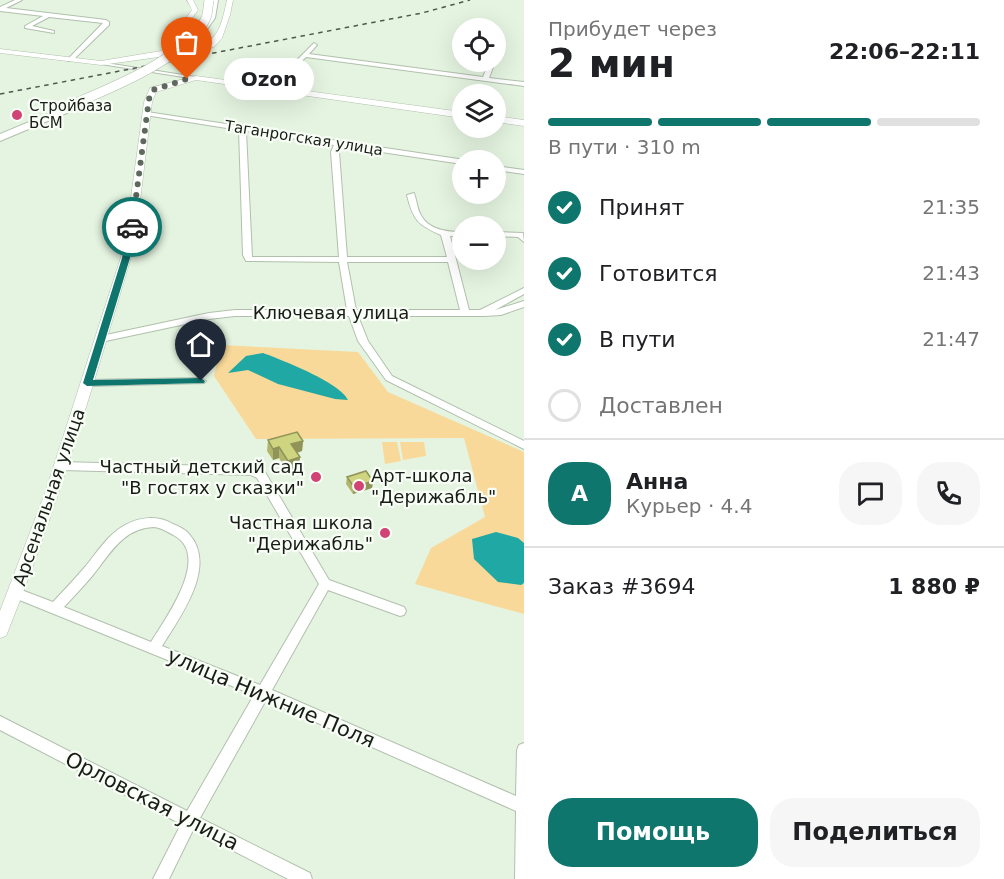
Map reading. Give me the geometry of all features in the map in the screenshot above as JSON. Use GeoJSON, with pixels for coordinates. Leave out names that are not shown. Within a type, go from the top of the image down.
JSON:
{"type":"FeatureCollection","features":[{"type":"Feature","properties":{"kind":"main road"},"geometry":{"type":"LineString","coordinates":[[68,107],[142,72],[176,52],[205,22],[209,0]]}},
{"type":"Feature","properties":{"kind":"main road"},"geometry":{"type":"LineString","coordinates":[[0,136],[136,79],[178,55],[203,32],[213,14],[214,0]]}},
{"type":"Feature","properties":{"kind":"street"},"geometry":{"type":"LineString","coordinates":[[0,9],[19,0]]}},
{"type":"Feature","properties":{"kind":"street"},"geometry":{"type":"LineString","coordinates":[[164,52],[191,18],[195,10],[190,0]]}},
{"type":"Feature","properties":{"kind":"street"},"geometry":{"type":"LineString","coordinates":[[101,63],[164,52],[195,50],[211,45],[219,36],[228,15],[230,0]]}},
{"type":"Feature","properties":{"kind":"street"},"geometry":{"type":"LineString","coordinates":[[0,9],[106,22],[106,25],[70,60]]}},
{"type":"Feature","properties":{"kind":"street"},"geometry":{"type":"LineString","coordinates":[[48,16],[27,27],[52,32]]}},
{"type":"Feature","properties":{"kind":"street"},"geometry":{"type":"LineString","coordinates":[[271,88],[314,45]]}},
{"type":"Feature","properties":{"kind":"street"},"geometry":{"type":"LineString","coordinates":[[0,51],[101,63],[452,114]]}},
{"type":"Feature","properties":{"kind":"street"},"geometry":{"type":"LineString","coordinates":[[304,56],[524,84]]}},
{"type":"Feature","properties":{"kind":"street"},"geometry":{"type":"LineString","coordinates":[[485,79],[488,72]]}},
{"type":"Feature","properties":{"kind":"street","name":"Арсенальная улица"},"geometry":{"type":"LineString","coordinates":[[0,631],[16,593],[61,466],[131,234],[147,114],[153,90],[196,78]]}},
{"type":"Feature","properties":{"kind":"street","name":"Таганрогская улица"},"geometry":{"type":"LineString","coordinates":[[147,114],[452,160]]}},
{"type":"Feature","properties":{"kind":"street"},"geometry":{"type":"LineString","coordinates":[[506,121],[524,123]]}},
{"type":"Feature","properties":{"kind":"street"},"geometry":{"type":"LineString","coordinates":[[242,128],[249,259],[452,260],[445,234]]}},
{"type":"Feature","properties":{"kind":"street"},"geometry":{"type":"LineString","coordinates":[[338,143],[335,152],[344,261],[352,313],[363,341],[389,378],[524,445]]}},
{"type":"Feature","properties":{"kind":"street"},"geometry":{"type":"LineString","coordinates":[[506,170],[524,172]]}},
{"type":"Feature","properties":{"kind":"street"},"geometry":{"type":"LineString","coordinates":[[411,195],[415,217],[421,223],[445,234],[452,234]]}},
{"type":"Feature","properties":{"kind":"street"},"geometry":{"type":"LineString","coordinates":[[506,234],[520,235],[524,240]]}},
{"type":"Feature","properties":{"kind":"street"},"geometry":{"type":"LineString","coordinates":[[454,270],[465,313]]}},
{"type":"Feature","properties":{"kind":"street"},"geometry":{"type":"LineString","coordinates":[[482,313],[524,291]]}},
{"type":"Feature","properties":{"kind":"street","name":"Ключевая улица"},"geometry":{"type":"LineString","coordinates":[[101,339],[209,316],[234,313],[482,313],[501,312],[524,304]]}},
{"type":"Feature","properties":{"kind":"street"},"geometry":{"type":"LineString","coordinates":[[87,383],[201,381]]}},
{"type":"Feature","properties":{"kind":"street"},"geometry":{"type":"LineString","coordinates":[[61,466],[243,469],[261,475],[325,584],[400,612]]}},
{"type":"Feature","properties":{"kind":"street"},"geometry":{"type":"LineString","coordinates":[[56,607],[118,535],[140,523],[157,522],[175,529],[188,541],[196,561],[190,588],[154,648]]}},
{"type":"Feature","properties":{"kind":"street"},"geometry":{"type":"LineString","coordinates":[[161,879],[190,821],[325,584]]}},
{"type":"Feature","properties":{"kind":"street","name":"улица Нижние Поля"},"geometry":{"type":"LineString","coordinates":[[16,593],[56,607],[264,693],[523,807]]}},
{"type":"Feature","properties":{"kind":"street","name":"Орловская улица"},"geometry":{"type":"LineString","coordinates":[[0,723],[304,879]]}},
{"type":"Feature","properties":{"kind":"street"},"geometry":{"type":"LineString","coordinates":[[523,879],[524,750]]}},
{"type":"Feature","properties":{"kind":"shaded area"},"geometry":{"type":"Polygon","coordinates":[[[221,345],[358,352],[388,392],[524,452],[524,614],[415,584],[431,548],[485,517],[464,438],[256,439],[214,376],[221,345]]]}},
{"type":"Feature","properties":{"kind":"shaded area"},"geometry":{"type":"Polygon","coordinates":[[[382,442],[397,442],[401,461],[385,464],[382,442]]]}},
{"type":"Feature","properties":{"kind":"shaded area"},"geometry":{"type":"Polygon","coordinates":[[[400,442],[424,442],[426,456],[403,460],[400,442]]]}},
{"type":"Feature","properties":{"kind":"water"},"geometry":{"type":"Polygon","coordinates":[[[263,353],[296,366],[334,386],[348,400],[335,399],[278,384],[248,370],[228,373],[246,356],[263,353]]]}},
{"type":"Feature","properties":{"kind":"water"},"geometry":{"type":"Polygon","coordinates":[[[496,532],[518,538],[524,543],[524,583],[521,585],[498,582],[474,559],[472,539],[496,532]]]}},
{"type":"Feature","properties":{"kind":"building"},"geometry":{"type":"Polygon","coordinates":[[[297,432],[303,441],[291,444],[300,457],[288,461],[279,447],[273,449],[268,440],[297,432]]]}},
{"type":"Feature","properties":{"kind":"building"},"geometry":{"type":"Polygon","coordinates":[[[366,471],[373,481],[354,487],[347,477],[366,471]]]}},
{"type":"Feature","properties":{"kind":"railway"},"geometry":{"type":"LineString","coordinates":[[0,94],[422,13],[470,0]]}},
{"type":"Feature","properties":{"kind":"way so far"},"geometry":{"type":"LineString","coordinates":[[132,227],[149,99],[153,90],[187,79]]}},
{"type":"Feature","properties":{"kind":"place","name":"Ozon"},"geometry":{"type":"Point","coordinates":[187,79]}},
{"type":"Feature","properties":{"kind":"place","name":"Стройбаза БСМ"},"geometry":{"type":"Point","coordinates":[17,115]}},
{"type":"Feature","properties":{"kind":"place","name":"Частный детский сад \"В гостях у сказки\""},"geometry":{"type":"Point","coordinates":[316,477]}},
{"type":"Feature","properties":{"kind":"place","name":"Арт-школа \"Дерижабль\""},"geometry":{"type":"Point","coordinates":[359,486]}},
{"type":"Feature","properties":{"kind":"place","name":"Частная школа \"Дерижабль\""},"geometry":{"type":"Point","coordinates":[385,533]}},
{"type":"Feature","properties":{"kind":"route"},"geometry":{"type":"LineString","coordinates":[[132,227],[126,258],[87,383],[201,381]]}}]}
